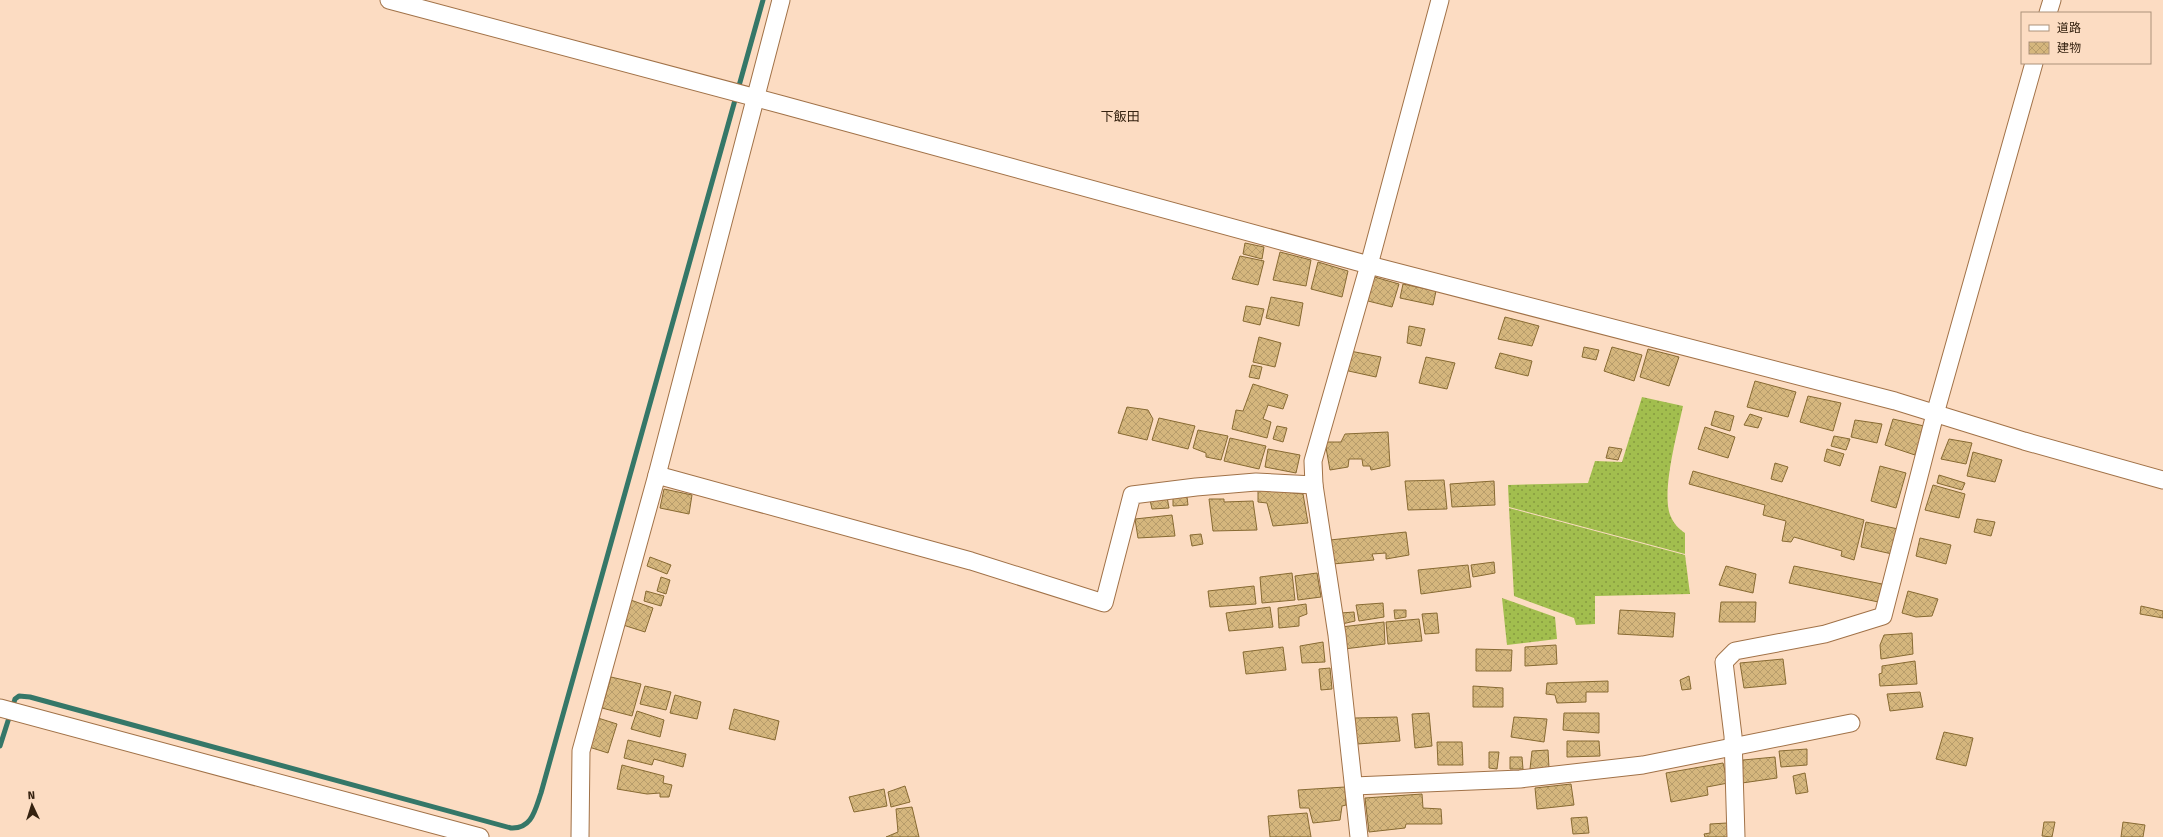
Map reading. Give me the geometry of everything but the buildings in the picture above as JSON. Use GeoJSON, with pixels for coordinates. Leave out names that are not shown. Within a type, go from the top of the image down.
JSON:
{"type":"FeatureCollection","features":[{"type":"Feature","properties":{"kind":"street"},"geometry":{"type":"LineString","coordinates":[[389,0],[727,90],[1369,265],[1895,401],[2024,442],[2163,480]]}},
{"type":"Feature","properties":{"kind":"street"},"geometry":{"type":"LineString","coordinates":[[580,837],[582,751],[656,475],[752,97],[781,0]]}},
{"type":"Feature","properties":{"kind":"street"},"geometry":{"type":"LineString","coordinates":[[1359,837],[1336,635],[1314,485],[1313,461],[1369,265],[1440,0]]}},
{"type":"Feature","properties":{"kind":"street"},"geometry":{"type":"LineString","coordinates":[[2048,12],[2052,0]]}},
{"type":"Feature","properties":{"kind":"street"},"geometry":{"type":"LineString","coordinates":[[1736,837],[1734,746],[1724,662],[1735,651],[1825,634],[1883,616],[1935,414],[2034,64]]}},
{"type":"Feature","properties":{"kind":"street"},"geometry":{"type":"LineString","coordinates":[[656,475],[971,561],[1104,604],[1132,495],[1196,487],[1256,482],[1314,485]]}},
{"type":"Feature","properties":{"kind":"street"},"geometry":{"type":"LineString","coordinates":[[3,709],[480,837]]}},
{"type":"Feature","properties":{"kind":"street"},"geometry":{"type":"LineString","coordinates":[[1354,786],[1520,780],[1643,765],[1851,723]]}},
{"type":"Feature","properties":{"kind":"green space"},"geometry":{"type":"Polygon","coordinates":[[[1642,397],[1683,406],[1671,462],[1668,507],[1674,522],[1685,533],[1685,554],[1509,507],[1508,485],[1588,483],[1595,461],[1622,462],[1642,397]]]}},
{"type":"Feature","properties":{"kind":"green space"},"geometry":{"type":"Polygon","coordinates":[[[1509,508],[1685,555],[1690,594],[1595,596],[1595,624],[1576,625],[1574,618],[1514,596],[1509,508]]]}},
{"type":"Feature","properties":{"kind":"green space"},"geometry":{"type":"Polygon","coordinates":[[[1502,598],[1555,617],[1557,639],[1507,645],[1502,598]]]}},
{"type":"Feature","properties":{"kind":"waterway"},"geometry":{"type":"LineString","coordinates":[[0,746],[15,699],[19,696],[30,697],[511,828],[524,825],[528,822],[532,817],[541,793],[763,0]]}},
{"type":"Feature","properties":{"kind":"district","name":"下飯田"},"geometry":{"type":"Point","coordinates":[1120,116]}}]}
